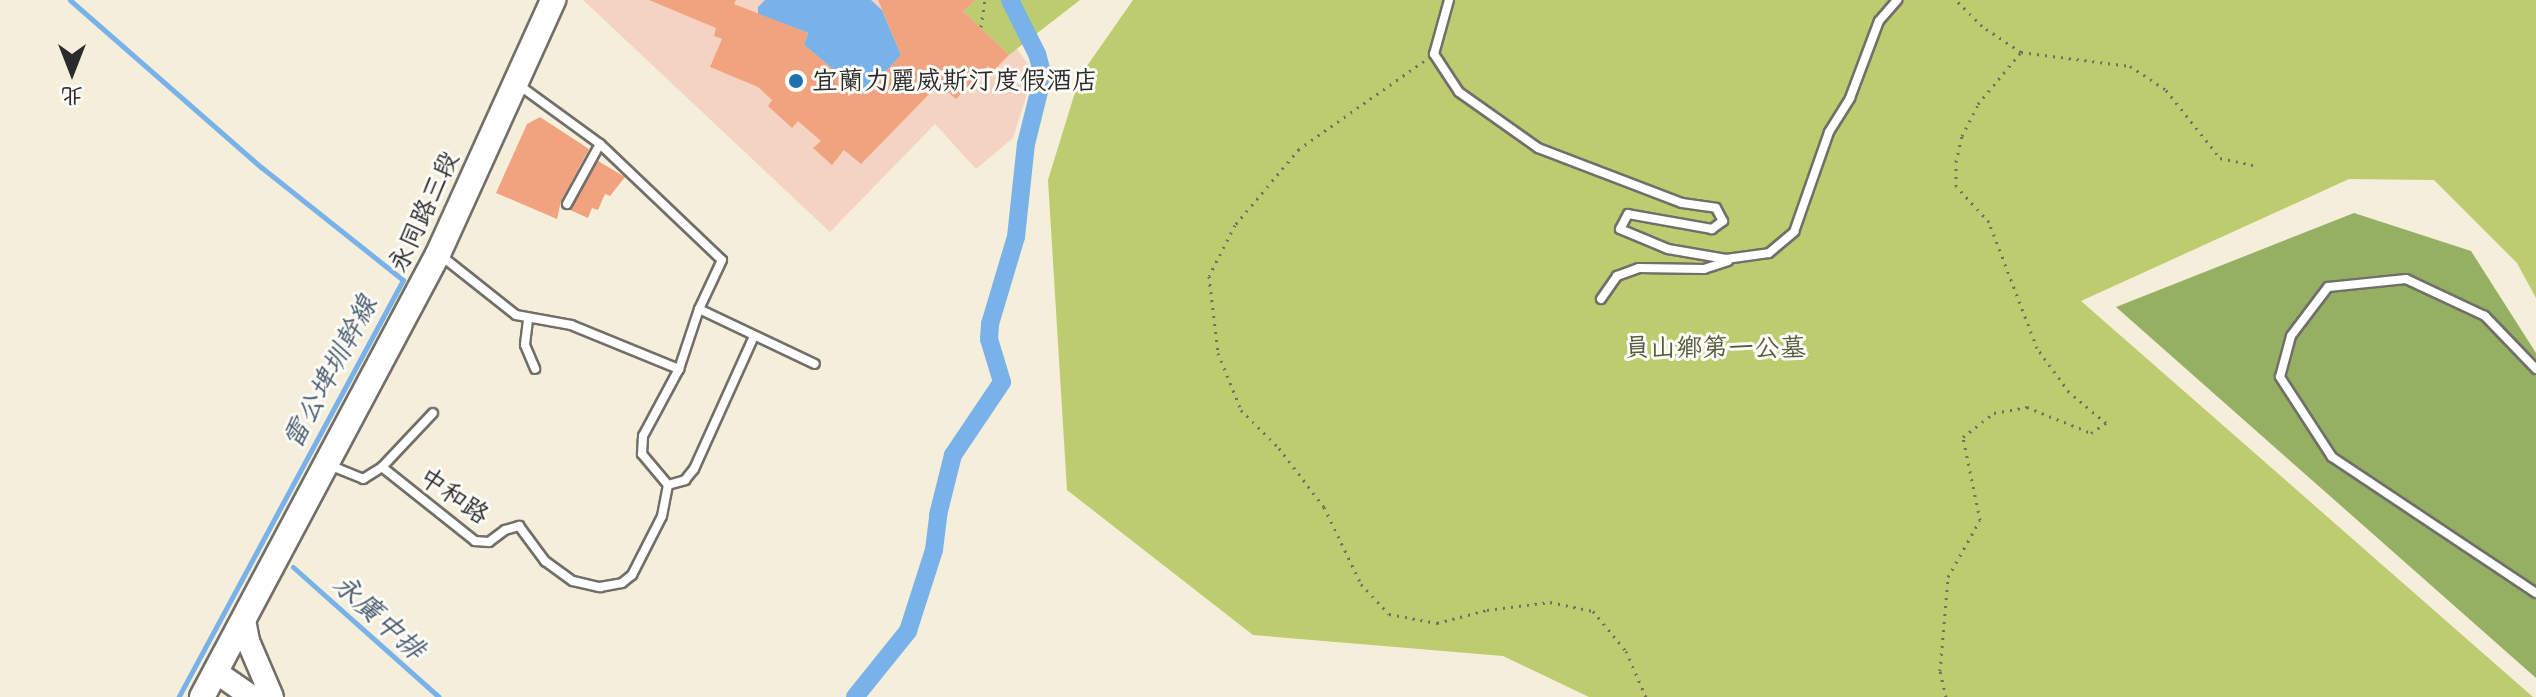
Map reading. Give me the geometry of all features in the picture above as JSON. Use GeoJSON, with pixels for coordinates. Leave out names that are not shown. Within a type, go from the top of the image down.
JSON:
{"type":"FeatureCollection","features":[{"type":"Feature","properties":{"kind":"main road","name":"永同路三段"},"geometry":{"type":"LineString","coordinates":[[202,697],[438,254],[553,0]]}},
{"type":"Feature","properties":{"kind":"street"},"geometry":{"type":"LineString","coordinates":[[244,620],[248,641],[272,697]]}},
{"type":"Feature","properties":{"kind":"street"},"geometry":{"type":"LineString","coordinates":[[216,672],[252,697]]}},
{"type":"Feature","properties":{"kind":"lane"},"geometry":{"type":"LineString","coordinates":[[1449,0],[1434,54],[1459,92],[1538,148],[1682,203],[1716,208],[1723,221],[1712,229],[1628,214],[1620,229],[1668,249],[1726,259],[1769,253],[1794,232],[1829,132],[1850,98],[1879,21],[1897,0]]}},
{"type":"Feature","properties":{"kind":"lane"},"geometry":{"type":"LineString","coordinates":[[515,82],[600,144],[722,260],[699,309],[679,369],[643,436],[642,454],[668,485],[685,480],[694,469],[754,336]]}},
{"type":"Feature","properties":{"kind":"lane"},"geometry":{"type":"LineString","coordinates":[[567,204],[600,144]]}},
{"type":"Feature","properties":{"kind":"lane"},"geometry":{"type":"LineString","coordinates":[[438,254],[516,315],[528,320],[571,325],[679,369]]}},
{"type":"Feature","properties":{"kind":"lane"},"geometry":{"type":"LineString","coordinates":[[1601,299],[1617,276],[1639,268],[1704,269],[1744,256]]}},
{"type":"Feature","properties":{"kind":"lane"},"geometry":{"type":"LineString","coordinates":[[2536,369],[2485,316],[2406,279],[2328,287],[2291,336],[2280,377],[2332,457],[2536,593]]}},
{"type":"Feature","properties":{"kind":"lane"},"geometry":{"type":"LineString","coordinates":[[699,309],[815,364]]}},
{"type":"Feature","properties":{"kind":"lane"},"geometry":{"type":"LineString","coordinates":[[528,320],[525,345],[535,369]]}},
{"type":"Feature","properties":{"kind":"lane"},"geometry":{"type":"LineString","coordinates":[[382,467],[433,413]]}},
{"type":"Feature","properties":{"kind":"lane","name":"中和路"},"geometry":{"type":"LineString","coordinates":[[327,464],[363,479],[382,467],[475,541],[489,542],[505,530],[519,526],[545,561],[573,581],[600,587],[622,583],[632,575],[645,555],[662,516],[668,485]]}},
{"type":"Feature","properties":{"kind":"path"},"geometry":{"type":"LineString","coordinates":[[981,27],[985,0]]}},
{"type":"Feature","properties":{"kind":"path"},"geometry":{"type":"LineString","coordinates":[[1956,0],[1982,26],[2021,52],[2130,66],[2166,90],[2220,158],[2258,166]]}},
{"type":"Feature","properties":{"kind":"path"},"geometry":{"type":"LineString","coordinates":[[1946,697],[1940,671],[1948,577],[1980,520],[1963,437],[1994,413],[2027,407],[2091,433],[2106,423],[2069,392],[2037,348],[1989,222],[1956,186],[1956,162],[1962,136],[1978,104],[2021,52]]}},
{"type":"Feature","properties":{"kind":"path"},"geometry":{"type":"LineString","coordinates":[[1434,54],[1299,149],[1235,225],[1209,276],[1218,353],[1241,410],[1279,448],[1324,507],[1361,584],[1389,614],[1437,623],[1487,610],[1550,602],[1593,611],[1626,651],[1646,697]]}},
{"type":"Feature","properties":{"kind":"shaded area","name":"宜蘭力麗威斯汀度假酒店"},"geometry":{"type":"Polygon","coordinates":[[[583,0],[987,0],[996,21],[1034,72],[1013,138],[976,169],[935,124],[830,232],[583,0]]]}},
{"type":"Feature","properties":{"kind":"green space"},"geometry":{"type":"Polygon","coordinates":[[[976,0],[1080,0],[1009,55],[963,11],[976,0]]]}},
{"type":"Feature","properties":{"kind":"green space","name":"員山鄉第一公墓"},"geometry":{"type":"Polygon","coordinates":[[[1133,0],[2536,0],[2536,298],[2517,263],[2434,180],[2349,179],[2081,301],[2533,697],[1589,697],[1503,656],[1253,635],[1067,490],[1048,180],[1080,76],[1133,0]]]}},
{"type":"Feature","properties":{"kind":"green space"},"geometry":{"type":"Polygon","coordinates":[[[2354,213],[2471,251],[2536,353],[2536,678],[2116,307],[2354,213]]]}},
{"type":"Feature","properties":{"kind":"water"},"geometry":{"type":"Polygon","coordinates":[[[765,0],[871,0],[882,10],[901,55],[864,95],[804,45],[808,33],[758,14],[758,7],[765,0]]]}},
{"type":"Feature","properties":{"kind":"building","name":"宜蘭力麗威斯汀度假酒店"},"geometry":{"type":"Polygon","coordinates":[[[649,0],[736,0],[734,4],[808,33],[804,45],[864,95],[901,55],[878,0],[976,0],[963,11],[1009,55],[993,71],[988,66],[956,99],[939,84],[861,164],[844,150],[832,165],[813,148],[821,141],[798,121],[792,128],[768,106],[772,100],[758,87],[710,67],[722,39],[714,36],[716,28],[649,0]]]}},
{"type":"Feature","properties":{"kind":"building"},"geometry":{"type":"Polygon","coordinates":[[[540,117],[589,149],[561,201],[557,219],[496,193],[527,124],[540,117]]]}},
{"type":"Feature","properties":{"kind":"building"},"geometry":{"type":"Polygon","coordinates":[[[598,161],[625,177],[610,196],[605,194],[598,210],[592,208],[588,218],[570,210],[598,161]]]}},
{"type":"Feature","properties":{"kind":"waterway","name":"雷公埤圳幹線"},"geometry":{"type":"LineString","coordinates":[[70,0],[261,167],[403,280],[178,697]]}},
{"type":"Feature","properties":{"kind":"waterway"},"geometry":{"type":"LineString","coordinates":[[855,697],[908,631],[934,550],[938,515],[953,455],[1002,382],[989,339],[990,324],[1016,237],[1026,144],[1043,76],[1037,54],[1010,0]]}},
{"type":"Feature","properties":{"kind":"waterway","name":"永廣中排"},"geometry":{"type":"LineString","coordinates":[[293,567],[439,697]]}},
{"type":"Feature","properties":{"kind":"place","name":"宜蘭力麗威斯汀度假酒店"},"geometry":{"type":"Point","coordinates":[796,81]}}]}
